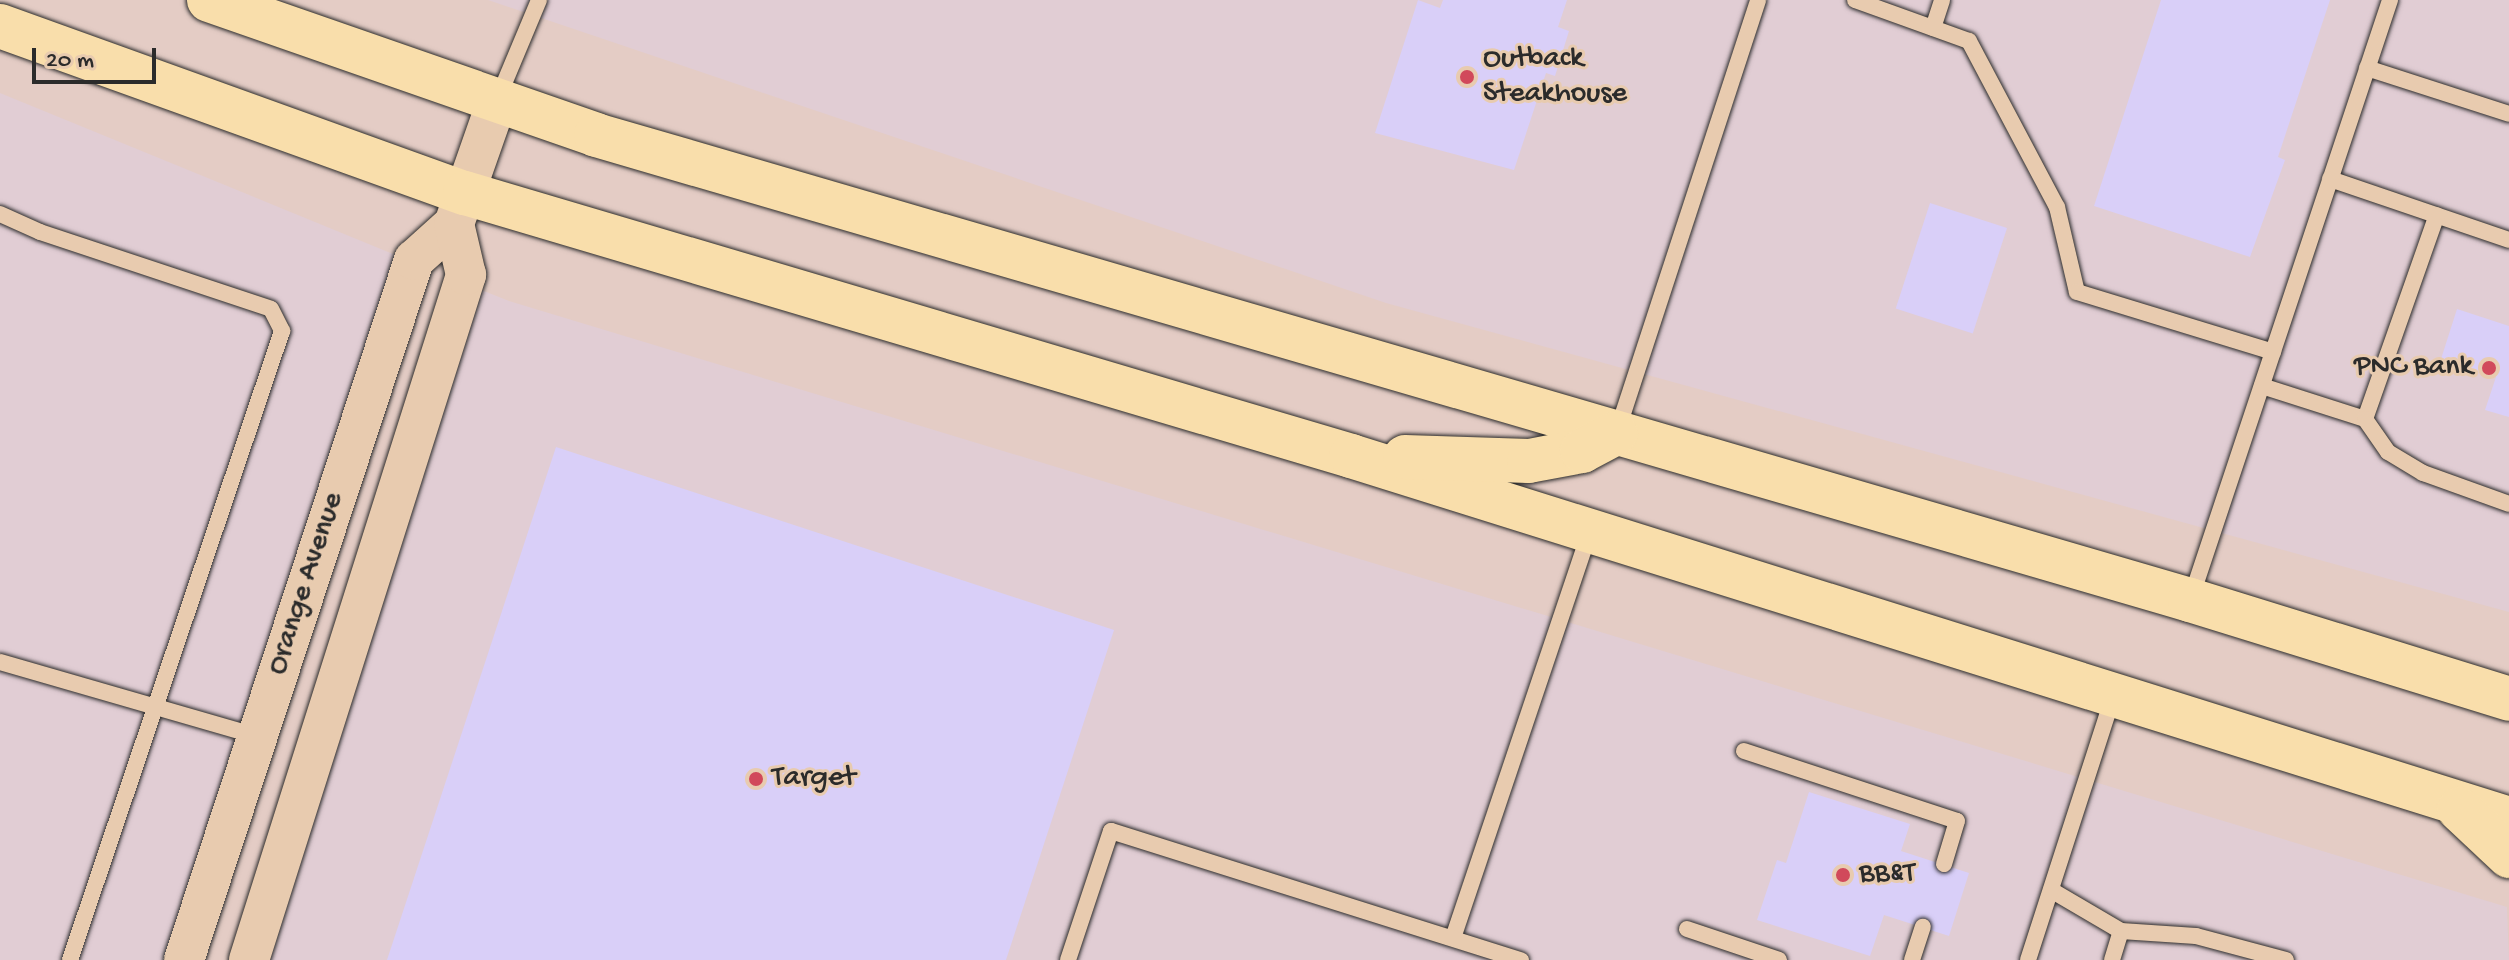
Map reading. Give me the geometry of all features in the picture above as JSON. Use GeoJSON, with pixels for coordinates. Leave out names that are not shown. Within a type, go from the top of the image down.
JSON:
{"type":"FeatureCollection","features":[{"type":"Feature","properties":{"kind":"main road"},"geometry":{"type":"LineString","coordinates":[[209,0],[624,144],[2190,600],[2504,696]]}},
{"type":"Feature","properties":{"kind":"main road"},"geometry":{"type":"LineString","coordinates":[[0,26],[460,208],[1351,456],[2509,819]]}},
{"type":"Feature","properties":{"kind":"main road"},"geometry":{"type":"LineString","coordinates":[[1351,456],[1529,461],[1582,451],[1616,433]]}},
{"type":"Feature","properties":{"kind":"main road"},"geometry":{"type":"LineString","coordinates":[[2451,802],[2509,856]]}},
{"type":"Feature","properties":{"kind":"street","name":"Orange Avenue"},"geometry":{"type":"LineString","coordinates":[[184,960],[414,260],[460,208],[497,101]]}},
{"type":"Feature","properties":{"kind":"street","name":"Orange Avenue"},"geometry":{"type":"LineString","coordinates":[[249,960],[466,275],[460,208]]}},
{"type":"Feature","properties":{"kind":"lane"},"geometry":{"type":"LineString","coordinates":[[497,101],[539,0]]}},
{"type":"Feature","properties":{"kind":"lane"},"geometry":{"type":"LineString","coordinates":[[1616,433],[1758,0]]}},
{"type":"Feature","properties":{"kind":"lane"},"geometry":{"type":"LineString","coordinates":[[1855,0],[1969,41],[2057,207],[2077,292],[2273,352]]}},
{"type":"Feature","properties":{"kind":"lane"},"geometry":{"type":"LineString","coordinates":[[1933,28],[1942,0]]}},
{"type":"Feature","properties":{"kind":"lane"},"geometry":{"type":"LineString","coordinates":[[2190,600],[2390,0]]}},
{"type":"Feature","properties":{"kind":"lane"},"geometry":{"type":"LineString","coordinates":[[2367,68],[2509,114]]}},
{"type":"Feature","properties":{"kind":"lane"},"geometry":{"type":"LineString","coordinates":[[2330,179],[2509,240]]}},
{"type":"Feature","properties":{"kind":"lane"},"geometry":{"type":"LineString","coordinates":[[0,214],[40,232],[271,309],[282,331],[70,960]]}},
{"type":"Feature","properties":{"kind":"lane"},"geometry":{"type":"LineString","coordinates":[[2365,419],[2437,215]]}},
{"type":"Feature","properties":{"kind":"lane"},"geometry":{"type":"LineString","coordinates":[[2262,386],[2365,419],[2388,452],[2423,473],[2509,504]]}},
{"type":"Feature","properties":{"kind":"lane"},"geometry":{"type":"LineString","coordinates":[[1453,938],[1590,531]]}},
{"type":"Feature","properties":{"kind":"lane"},"geometry":{"type":"LineString","coordinates":[[0,662],[257,736]]}},
{"type":"Feature","properties":{"kind":"lane"},"geometry":{"type":"LineString","coordinates":[[2028,960],[2114,696]]}},
{"type":"Feature","properties":{"kind":"lane"},"geometry":{"type":"LineString","coordinates":[[1744,751],[1957,821],[1944,864]]}},
{"type":"Feature","properties":{"kind":"lane"},"geometry":{"type":"LineString","coordinates":[[1068,960],[1111,831],[1521,960]]}},
{"type":"Feature","properties":{"kind":"lane"},"geometry":{"type":"LineString","coordinates":[[2051,890],[2121,931],[2196,936],[2286,960]]}},
{"type":"Feature","properties":{"kind":"lane"},"geometry":{"type":"LineString","coordinates":[[1912,960],[1923,927]]}},
{"type":"Feature","properties":{"kind":"lane"},"geometry":{"type":"LineString","coordinates":[[1687,929],[1779,960]]}},
{"type":"Feature","properties":{"kind":"lane"},"geometry":{"type":"LineString","coordinates":[[2112,960],[2121,931]]}},
{"type":"Feature","properties":{"kind":"shaded area"},"geometry":{"type":"Polygon","coordinates":[[[488,0],[2509,0],[2509,612],[1386,303],[488,0]]]}},
{"type":"Feature","properties":{"kind":"shaded area"},"geometry":{"type":"Polygon","coordinates":[[[0,93],[415,263],[191,960],[0,960],[0,93]]]}},
{"type":"Feature","properties":{"kind":"shaded area"},"geometry":{"type":"Polygon","coordinates":[[[459,281],[509,301],[2507,907],[2509,960],[241,960],[459,281]]]}},
{"type":"Feature","properties":{"kind":"building"},"geometry":{"type":"Polygon","coordinates":[[[1418,0],[1440,8],[1443,0],[1567,0],[1558,27],[1569,31],[1555,76],[1546,73],[1514,170],[1375,133],[1418,0]]]}},
{"type":"Feature","properties":{"kind":"building"},"geometry":{"type":"Polygon","coordinates":[[[2161,0],[2330,0],[2278,157],[2285,160],[2250,257],[2094,206],[2161,0]]]}},
{"type":"Feature","properties":{"kind":"building"},"geometry":{"type":"Polygon","coordinates":[[[1930,203],[2007,228],[1973,334],[1896,309],[1930,203]]]}},
{"type":"Feature","properties":{"kind":"building","name":"PNC Bank"},"geometry":{"type":"Polygon","coordinates":[[[2457,309],[2509,326],[2509,417],[2485,410],[2496,377],[2441,359],[2457,309]]]}},
{"type":"Feature","properties":{"kind":"building","name":"Target"},"geometry":{"type":"Polygon","coordinates":[[[556,447],[1114,630],[1006,960],[387,960],[556,447]]]}},
{"type":"Feature","properties":{"kind":"building"},"geometry":{"type":"Polygon","coordinates":[[[1809,792],[1910,824],[1901,851],[1969,873],[1949,936],[1884,915],[1870,956],[1757,920],[1777,860],[1786,863],[1809,792]]]}},
{"type":"Feature","properties":{"kind":"place","name":"Outback Steakhouse"},"geometry":{"type":"Point","coordinates":[1467,77]}},
{"type":"Feature","properties":{"kind":"place","name":"PNC Bank"},"geometry":{"type":"Point","coordinates":[2489,368]}},
{"type":"Feature","properties":{"kind":"place","name":"Target"},"geometry":{"type":"Point","coordinates":[756,779]}},
{"type":"Feature","properties":{"kind":"place","name":"BB&T"},"geometry":{"type":"Point","coordinates":[1843,875]}}]}
